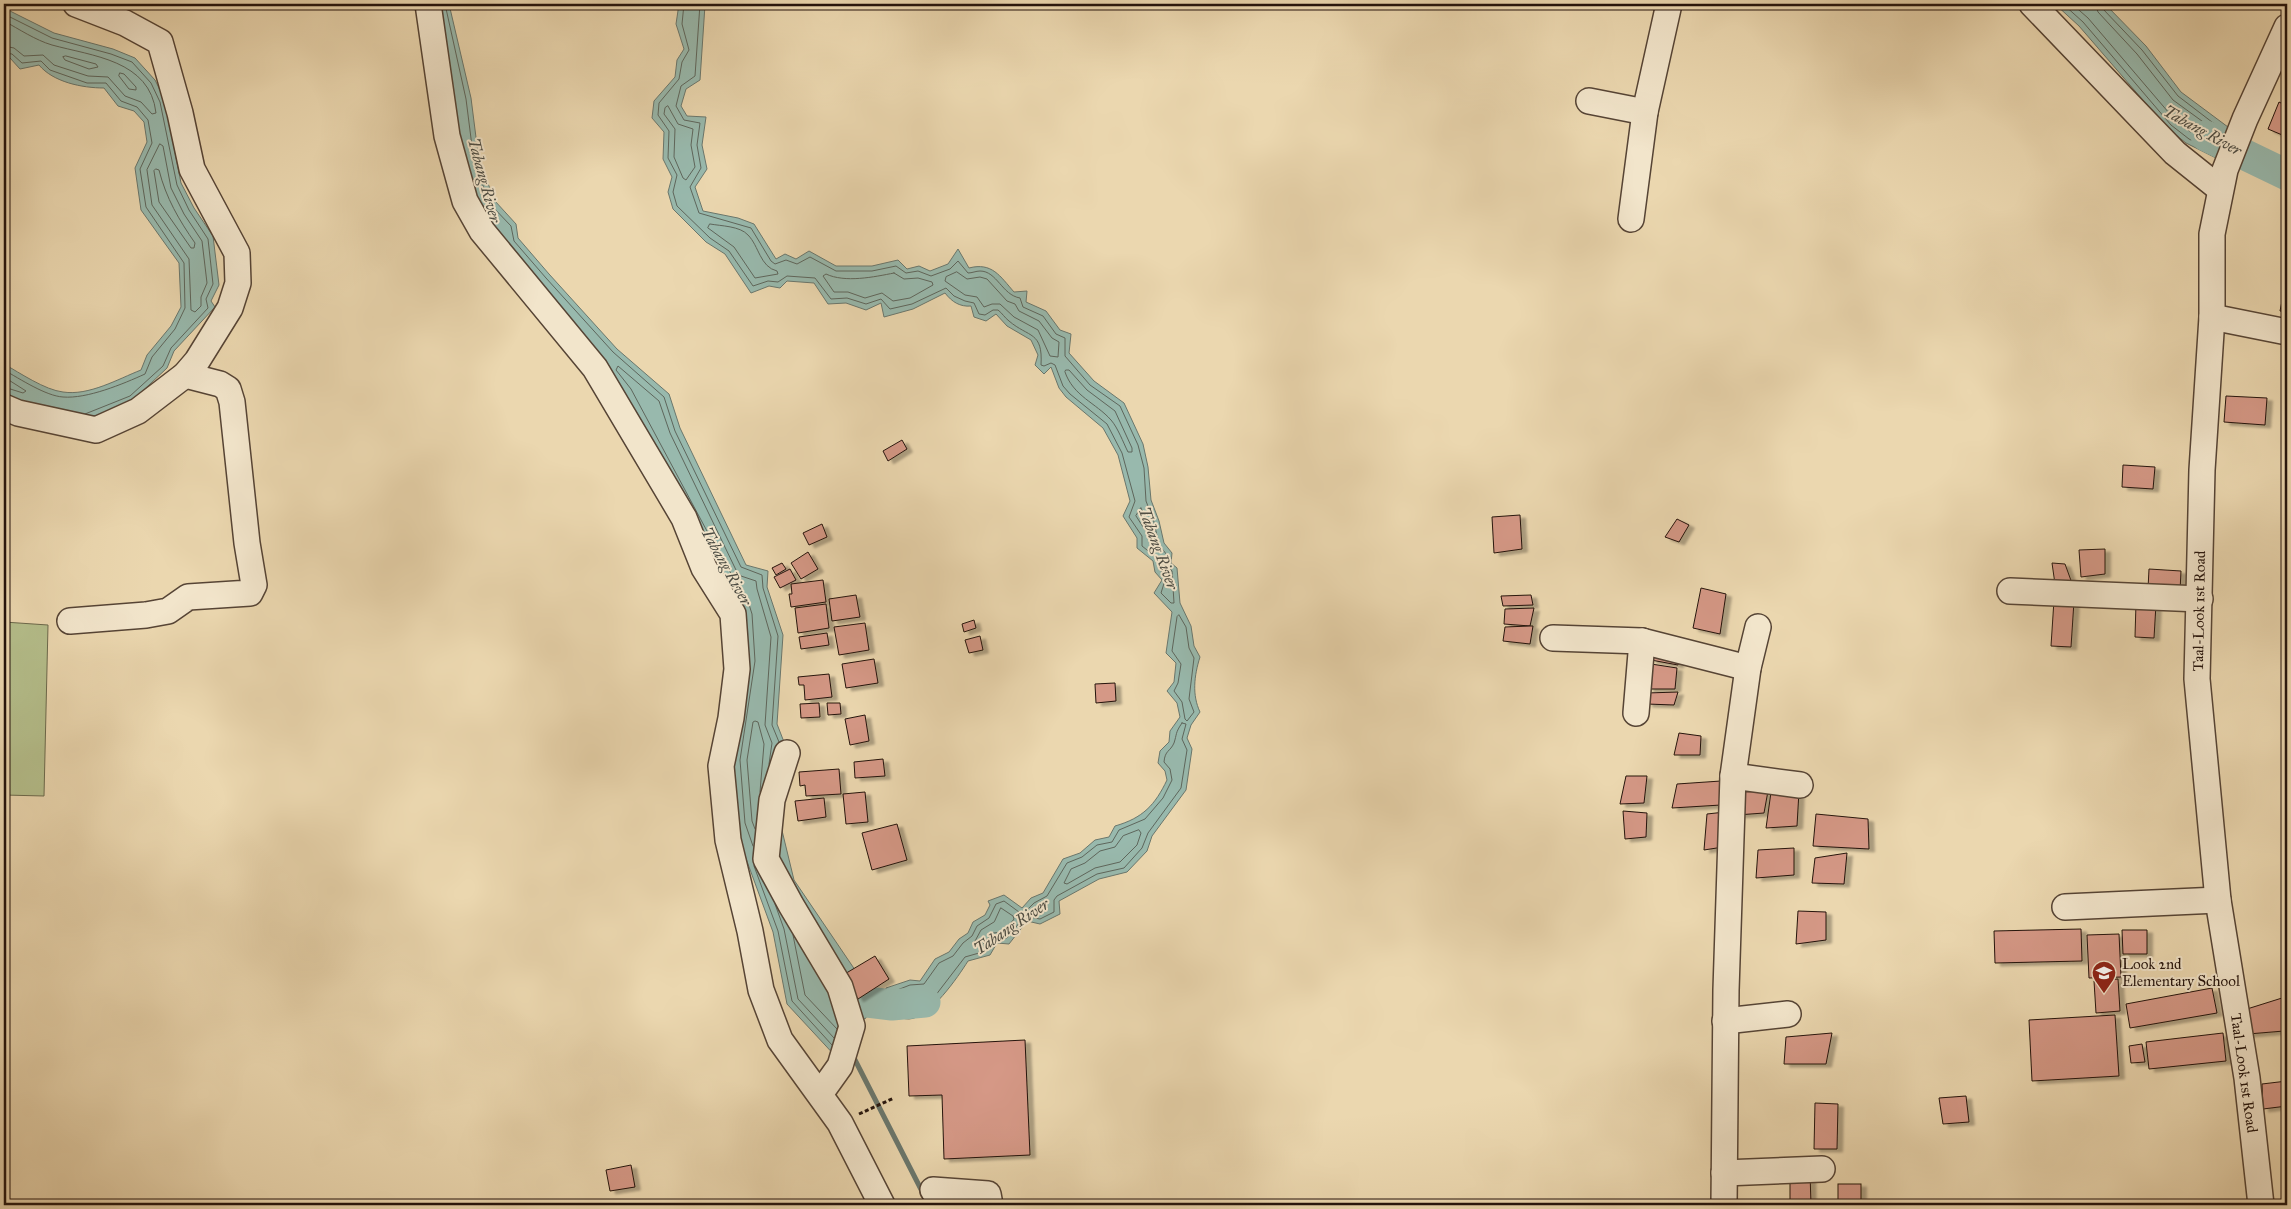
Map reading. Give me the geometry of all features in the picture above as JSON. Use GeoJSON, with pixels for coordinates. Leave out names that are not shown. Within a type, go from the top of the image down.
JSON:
{"type":"FeatureCollection","features":[{"type":"Feature","properties":{"kind":"street"},"geometry":{"type":"LineString","coordinates":[[4,407],[18,413],[96,430],[138,411],[185,375],[197,362],[230,308],[238,283],[237,253],[192,169],[180,113],[160,42],[125,23],[76,4]]}},
{"type":"Feature","properties":{"kind":"street"},"geometry":{"type":"LineString","coordinates":[[428,4],[447,136],[465,201],[482,231],[595,368],[679,510],[704,568],[733,614],[737,669],[731,718],[721,766],[728,840],[750,931],[761,990],[780,1040],[824,1090],[882,1205]]}},
{"type":"Feature","properties":{"kind":"street"},"geometry":{"type":"LineString","coordinates":[[1631,219],[1645,112],[1669,4]]}},
{"type":"Feature","properties":{"kind":"street"},"geometry":{"type":"LineString","coordinates":[[2032,4],[2176,153],[2222,180]]}},
{"type":"Feature","properties":{"kind":"street","name":"Taal-Look 1st Road"},"geometry":{"type":"LineString","coordinates":[[2261,1205],[2247,1078],[2218,900],[2197,679],[2202,470],[2212,317],[2212,234],[2222,180],[2245,119],[2287,27]]}},
{"type":"Feature","properties":{"kind":"street"},"geometry":{"type":"LineString","coordinates":[[1589,101],[1645,112]]}},
{"type":"Feature","properties":{"kind":"street"},"geometry":{"type":"LineString","coordinates":[[2212,317],[2287,332]]}},
{"type":"Feature","properties":{"kind":"street"},"geometry":{"type":"LineString","coordinates":[[70,621],[153,613],[168,610],[188,597],[250,593],[254,585],[247,543],[232,402],[228,390],[220,384],[185,375]]}},
{"type":"Feature","properties":{"kind":"street"},"geometry":{"type":"LineString","coordinates":[[2010,590],[2200,599]]}},
{"type":"Feature","properties":{"kind":"street"},"geometry":{"type":"LineString","coordinates":[[1724,1205],[1726,1021],[1733,776],[1748,668],[1758,627]]}},
{"type":"Feature","properties":{"kind":"street"},"geometry":{"type":"LineString","coordinates":[[1553,638],[1642,641],[1748,668]]}},
{"type":"Feature","properties":{"kind":"street"},"geometry":{"type":"LineString","coordinates":[[1636,713],[1642,641]]}},
{"type":"Feature","properties":{"kind":"street"},"geometry":{"type":"LineString","coordinates":[[787,753],[772,800],[766,859],[791,906],[840,987],[852,1026],[840,1066],[824,1090]]}},
{"type":"Feature","properties":{"kind":"street"},"geometry":{"type":"LineString","coordinates":[[1733,776],[1800,785]]}},
{"type":"Feature","properties":{"kind":"street"},"geometry":{"type":"LineString","coordinates":[[2065,907],[2218,900]]}},
{"type":"Feature","properties":{"kind":"street"},"geometry":{"type":"LineString","coordinates":[[1726,1021],[1788,1014]]}},
{"type":"Feature","properties":{"kind":"street"},"geometry":{"type":"LineString","coordinates":[[1724,1173],[1822,1169]]}},
{"type":"Feature","properties":{"kind":"street"},"geometry":{"type":"LineString","coordinates":[[933,1190],[988,1194],[990,1205]]}},
{"type":"Feature","properties":{"kind":"path"},"geometry":{"type":"LineString","coordinates":[[840,1122],[894,1098]]}},
{"type":"Feature","properties":{"kind":"green space"},"geometry":{"type":"Polygon","coordinates":[[[4,622],[48,625],[44,796],[4,795],[4,622]]]}},
{"type":"Feature","properties":{"kind":"water"},"geometry":{"type":"Polygon","coordinates":[[[432,4],[449,4],[471,98],[479,161],[495,201],[516,224],[518,238],[549,274],[617,349],[669,394],[680,428],[746,565],[768,571],[767,587],[783,635],[777,724],[784,742],[778,814],[794,880],[870,992],[866,1018],[860,1021],[838,1059],[787,1004],[773,932],[734,826],[728,759],[737,604],[467,193],[432,4]]]}},
{"type":"Feature","properties":{"kind":"water"},"geometry":{"type":"Polygon","coordinates":[[[679,4],[705,5],[700,80],[686,89],[681,106],[687,116],[706,117],[702,145],[707,169],[695,187],[703,211],[738,218],[754,224],[776,259],[785,254],[796,259],[809,251],[836,266],[872,266],[898,260],[907,269],[919,266],[930,271],[948,264],[958,249],[969,268],[984,267],[990,269],[1000,276],[1014,292],[1027,291],[1026,302],[1046,311],[1060,330],[1071,334],[1069,353],[1094,381],[1124,403],[1143,444],[1148,467],[1151,500],[1159,521],[1164,543],[1172,553],[1171,563],[1177,568],[1180,603],[1191,626],[1194,646],[1200,657],[1195,685],[1197,706],[1200,712],[1191,725],[1187,738],[1192,749],[1186,790],[1152,836],[1147,851],[1127,872],[1099,879],[1059,901],[1060,914],[1040,924],[1027,921],[1009,944],[997,943],[990,955],[968,961],[943,996],[926,1012],[909,1019],[883,1010],[886,988],[910,980],[920,981],[935,959],[949,952],[959,939],[968,933],[973,922],[985,915],[990,905],[988,901],[1004,895],[1022,908],[1031,898],[1043,893],[1063,859],[1080,853],[1095,840],[1109,837],[1115,826],[1141,815],[1158,797],[1167,780],[1165,771],[1158,763],[1160,751],[1169,742],[1170,731],[1180,717],[1177,703],[1167,691],[1174,682],[1176,663],[1166,653],[1172,612],[1154,593],[1162,580],[1155,572],[1153,561],[1137,548],[1137,538],[1123,516],[1130,501],[1118,455],[1103,428],[1066,397],[1059,388],[1051,367],[1044,374],[1035,365],[1038,355],[1031,340],[1007,326],[996,314],[986,321],[974,317],[971,306],[963,306],[956,303],[945,293],[913,309],[884,317],[881,303],[866,310],[846,303],[828,304],[814,283],[787,281],[780,288],[769,286],[751,293],[725,254],[706,242],[673,209],[668,192],[672,177],[663,159],[664,132],[652,118],[654,101],[675,77],[677,60],[684,49],[676,24],[679,4]]]}},
{"type":"Feature","properties":{"kind":"water"},"geometry":{"type":"Polygon","coordinates":[[[2055,4],[2105,4],[2146,46],[2181,92],[2232,130],[2218,159],[2186,143],[2167,128],[2079,26],[2055,4]]]}},
{"type":"Feature","properties":{"kind":"water"},"geometry":{"type":"Polygon","coordinates":[[[4,8],[54,33],[113,49],[135,58],[155,80],[165,100],[181,183],[194,208],[213,236],[219,285],[211,301],[215,307],[174,351],[167,368],[132,401],[90,418],[4,398],[4,364],[48,388],[73,393],[103,386],[141,370],[147,355],[171,326],[181,307],[179,263],[141,210],[135,168],[147,142],[144,122],[134,111],[118,106],[104,88],[68,83],[52,76],[39,65],[20,69],[10,58],[4,57],[4,8]]]}},
{"type":"Feature","properties":{"kind":"building"},"geometry":{"type":"Polygon","coordinates":[[[2279,102],[2287,106],[2287,137],[2268,129],[2279,102]]]}},
{"type":"Feature","properties":{"kind":"building"},"geometry":{"type":"Polygon","coordinates":[[[2285,286],[2287,287],[2287,312],[2280,311],[2285,286]]]}},
{"type":"Feature","properties":{"kind":"building"},"geometry":{"type":"Polygon","coordinates":[[[2226,396],[2267,398],[2265,425],[2224,422],[2226,396]]]}},
{"type":"Feature","properties":{"kind":"building"},"geometry":{"type":"Polygon","coordinates":[[[902,440],[907,449],[888,461],[883,451],[902,440]]]}},
{"type":"Feature","properties":{"kind":"building"},"geometry":{"type":"Polygon","coordinates":[[[2123,465],[2155,467],[2153,489],[2122,487],[2123,465]]]}},
{"type":"Feature","properties":{"kind":"building"},"geometry":{"type":"Polygon","coordinates":[[[1520,515],[1522,549],[1494,553],[1492,517],[1520,515]]]}},
{"type":"Feature","properties":{"kind":"building"},"geometry":{"type":"Polygon","coordinates":[[[1677,519],[1689,525],[1679,542],[1665,537],[1677,519]]]}},
{"type":"Feature","properties":{"kind":"building"},"geometry":{"type":"Polygon","coordinates":[[[822,524],[827,537],[809,545],[803,533],[822,524]]]}},
{"type":"Feature","properties":{"kind":"building"},"geometry":{"type":"Polygon","coordinates":[[[2105,549],[2105,574],[2081,577],[2079,550],[2105,549]]]}},
{"type":"Feature","properties":{"kind":"building"},"geometry":{"type":"Polygon","coordinates":[[[808,552],[818,569],[801,579],[791,563],[808,552]]]}},
{"type":"Feature","properties":{"kind":"building"},"geometry":{"type":"Polygon","coordinates":[[[782,563],[786,569],[776,575],[772,568],[782,563]]]}},
{"type":"Feature","properties":{"kind":"building"},"geometry":{"type":"Polygon","coordinates":[[[2052,563],[2065,564],[2073,586],[2055,584],[2052,563]]]}},
{"type":"Feature","properties":{"kind":"building"},"geometry":{"type":"Polygon","coordinates":[[[790,569],[796,580],[780,588],[774,577],[790,569]]]}},
{"type":"Feature","properties":{"kind":"building"},"geometry":{"type":"Polygon","coordinates":[[[2149,569],[2181,571],[2180,591],[2148,589],[2149,569]]]}},
{"type":"Feature","properties":{"kind":"building"},"geometry":{"type":"Polygon","coordinates":[[[823,580],[826,602],[791,607],[789,594],[792,594],[791,584],[823,580]]]}},
{"type":"Feature","properties":{"kind":"building"},"geometry":{"type":"Polygon","coordinates":[[[1701,588],[1726,594],[1720,634],[1693,628],[1701,588]]]}},
{"type":"Feature","properties":{"kind":"building"},"geometry":{"type":"Polygon","coordinates":[[[856,595],[860,617],[832,621],[829,599],[856,595]]]}},
{"type":"Feature","properties":{"kind":"building"},"geometry":{"type":"Polygon","coordinates":[[[1531,595],[1533,605],[1503,606],[1501,596],[1531,595]]]}},
{"type":"Feature","properties":{"kind":"building"},"geometry":{"type":"Polygon","coordinates":[[[2054,600],[2074,601],[2071,647],[2051,646],[2054,600]]]}},
{"type":"Feature","properties":{"kind":"building"},"geometry":{"type":"Polygon","coordinates":[[[2136,603],[2156,604],[2154,638],[2135,637],[2136,603]]]}},
{"type":"Feature","properties":{"kind":"building"},"geometry":{"type":"Polygon","coordinates":[[[826,604],[829,628],[798,633],[795,608],[826,604]]]}},
{"type":"Feature","properties":{"kind":"building"},"geometry":{"type":"Polygon","coordinates":[[[1534,608],[1530,626],[1504,624],[1505,609],[1534,608]]]}},
{"type":"Feature","properties":{"kind":"building"},"geometry":{"type":"Polygon","coordinates":[[[974,620],[976,628],[964,632],[962,624],[974,620]]]}},
{"type":"Feature","properties":{"kind":"building"},"geometry":{"type":"Polygon","coordinates":[[[865,623],[869,650],[839,655],[834,627],[865,623]]]}},
{"type":"Feature","properties":{"kind":"building"},"geometry":{"type":"Polygon","coordinates":[[[1533,626],[1530,644],[1503,641],[1505,627],[1533,626]]]}},
{"type":"Feature","properties":{"kind":"building"},"geometry":{"type":"Polygon","coordinates":[[[827,633],[829,645],[801,649],[799,637],[827,633]]]}},
{"type":"Feature","properties":{"kind":"building"},"geometry":{"type":"Polygon","coordinates":[[[980,636],[983,650],[969,653],[965,640],[980,636]]]}},
{"type":"Feature","properties":{"kind":"building"},"geometry":{"type":"Polygon","coordinates":[[[1652,650],[1680,655],[1678,665],[1651,660],[1652,650]]]}},
{"type":"Feature","properties":{"kind":"building"},"geometry":{"type":"Polygon","coordinates":[[[874,659],[878,683],[846,688],[842,664],[874,659]]]}},
{"type":"Feature","properties":{"kind":"building"},"geometry":{"type":"Polygon","coordinates":[[[1651,664],[1677,668],[1675,689],[1648,689],[1651,664]]]}},
{"type":"Feature","properties":{"kind":"building"},"geometry":{"type":"Polygon","coordinates":[[[829,674],[832,697],[805,700],[804,685],[799,685],[798,677],[829,674]]]}},
{"type":"Feature","properties":{"kind":"building"},"geometry":{"type":"Polygon","coordinates":[[[1115,683],[1116,701],[1096,703],[1095,684],[1115,683]]]}},
{"type":"Feature","properties":{"kind":"building"},"geometry":{"type":"Polygon","coordinates":[[[1678,692],[1674,705],[1647,704],[1647,693],[1678,692]]]}},
{"type":"Feature","properties":{"kind":"building"},"geometry":{"type":"Polygon","coordinates":[[[819,703],[820,717],[801,718],[800,704],[819,703]]]}},
{"type":"Feature","properties":{"kind":"building"},"geometry":{"type":"Polygon","coordinates":[[[827,703],[840,703],[841,714],[828,715],[827,703]]]}},
{"type":"Feature","properties":{"kind":"building"},"geometry":{"type":"Polygon","coordinates":[[[865,715],[869,741],[850,745],[845,719],[865,715]]]}},
{"type":"Feature","properties":{"kind":"building"},"geometry":{"type":"Polygon","coordinates":[[[1679,733],[1701,736],[1700,755],[1674,755],[1679,733]]]}},
{"type":"Feature","properties":{"kind":"building"},"geometry":{"type":"Polygon","coordinates":[[[883,759],[885,776],[855,778],[854,762],[883,759]]]}},
{"type":"Feature","properties":{"kind":"building"},"geometry":{"type":"Polygon","coordinates":[[[839,769],[841,794],[806,796],[805,785],[800,786],[799,772],[839,769]]]}},
{"type":"Feature","properties":{"kind":"building"},"geometry":{"type":"Polygon","coordinates":[[[1626,776],[1647,776],[1644,803],[1620,804],[1626,776]]]}},
{"type":"Feature","properties":{"kind":"building"},"geometry":{"type":"Polygon","coordinates":[[[1721,781],[1721,805],[1672,808],[1677,784],[1721,781]]]}},
{"type":"Feature","properties":{"kind":"building"},"geometry":{"type":"Polygon","coordinates":[[[1772,785],[1799,791],[1797,826],[1766,828],[1772,785]]]}},
{"type":"Feature","properties":{"kind":"building"},"geometry":{"type":"Polygon","coordinates":[[[1768,791],[1764,813],[1737,815],[1743,792],[1768,791]]]}},
{"type":"Feature","properties":{"kind":"building"},"geometry":{"type":"Polygon","coordinates":[[[865,792],[868,822],[846,824],[843,794],[865,792]]]}},
{"type":"Feature","properties":{"kind":"building"},"geometry":{"type":"Polygon","coordinates":[[[824,798],[826,817],[798,821],[795,801],[824,798]]]}},
{"type":"Feature","properties":{"kind":"building"},"geometry":{"type":"Polygon","coordinates":[[[1623,811],[1647,813],[1646,837],[1625,839],[1623,811]]]}},
{"type":"Feature","properties":{"kind":"building"},"geometry":{"type":"Polygon","coordinates":[[[1725,812],[1723,847],[1704,850],[1707,814],[1725,812]]]}},
{"type":"Feature","properties":{"kind":"building"},"geometry":{"type":"Polygon","coordinates":[[[1816,814],[1868,819],[1869,849],[1813,846],[1816,814]]]}},
{"type":"Feature","properties":{"kind":"building"},"geometry":{"type":"Polygon","coordinates":[[[897,824],[907,860],[872,870],[862,833],[897,824]]]}},
{"type":"Feature","properties":{"kind":"building"},"geometry":{"type":"Polygon","coordinates":[[[1794,848],[1794,875],[1756,878],[1758,850],[1794,848]]]}},
{"type":"Feature","properties":{"kind":"building"},"geometry":{"type":"Polygon","coordinates":[[[1847,853],[1844,884],[1812,883],[1815,858],[1847,853]]]}},
{"type":"Feature","properties":{"kind":"building"},"geometry":{"type":"Polygon","coordinates":[[[1798,911],[1826,912],[1826,940],[1796,944],[1798,911]]]}},
{"type":"Feature","properties":{"kind":"building"},"geometry":{"type":"Polygon","coordinates":[[[2081,929],[2082,961],[1995,963],[1994,931],[2081,929]]]}},
{"type":"Feature","properties":{"kind":"building"},"geometry":{"type":"Polygon","coordinates":[[[2122,930],[2147,930],[2147,954],[2123,954],[2122,930]]]}},
{"type":"Feature","properties":{"kind":"building"},"geometry":{"type":"Polygon","coordinates":[[[2119,934],[2121,977],[2089,978],[2087,935],[2119,934]]]}},
{"type":"Feature","properties":{"kind":"building"},"geometry":{"type":"Polygon","coordinates":[[[875,956],[889,979],[858,999],[843,975],[875,956]]]}},
{"type":"Feature","properties":{"kind":"building"},"geometry":{"type":"Polygon","coordinates":[[[2118,979],[2120,1011],[2096,1013],[2094,981],[2118,979]]]}},
{"type":"Feature","properties":{"kind":"building"},"geometry":{"type":"Polygon","coordinates":[[[2212,988],[2217,1013],[2130,1028],[2126,1004],[2212,988]]]}},
{"type":"Feature","properties":{"kind":"building"},"geometry":{"type":"Polygon","coordinates":[[[2282,998],[2284,1031],[2248,1034],[2247,1009],[2282,998]]]}},
{"type":"Feature","properties":{"kind":"building"},"geometry":{"type":"Polygon","coordinates":[[[2115,1015],[2119,1076],[2032,1081],[2029,1020],[2115,1015]]]}},
{"type":"Feature","properties":{"kind":"building"},"geometry":{"type":"Polygon","coordinates":[[[1832,1033],[1826,1064],[1784,1064],[1786,1037],[1832,1033]]]}},
{"type":"Feature","properties":{"kind":"building"},"geometry":{"type":"Polygon","coordinates":[[[2223,1033],[2226,1061],[2149,1069],[2146,1042],[2223,1033]]]}},
{"type":"Feature","properties":{"kind":"building"},"geometry":{"type":"Polygon","coordinates":[[[1025,1040],[1030,1155],[944,1159],[942,1095],[909,1096],[907,1046],[1025,1040]]]}},
{"type":"Feature","properties":{"kind":"building"},"geometry":{"type":"Polygon","coordinates":[[[2142,1044],[2145,1062],[2131,1063],[2129,1046],[2142,1044]]]}},
{"type":"Feature","properties":{"kind":"building"},"geometry":{"type":"Polygon","coordinates":[[[2287,1081],[2287,1106],[2263,1109],[2262,1084],[2287,1081]]]}},
{"type":"Feature","properties":{"kind":"building"},"geometry":{"type":"Polygon","coordinates":[[[1966,1096],[1969,1122],[1943,1124],[1939,1098],[1966,1096]]]}},
{"type":"Feature","properties":{"kind":"building"},"geometry":{"type":"Polygon","coordinates":[[[1815,1103],[1838,1104],[1837,1149],[1814,1149],[1815,1103]]]}},
{"type":"Feature","properties":{"kind":"building"},"geometry":{"type":"Polygon","coordinates":[[[631,1165],[635,1187],[610,1191],[606,1170],[631,1165]]]}},
{"type":"Feature","properties":{"kind":"building"},"geometry":{"type":"Polygon","coordinates":[[[1790,1173],[1810,1173],[1811,1205],[1790,1205],[1790,1173]]]}},
{"type":"Feature","properties":{"kind":"building"},"geometry":{"type":"Polygon","coordinates":[[[1838,1184],[1861,1184],[1861,1205],[1838,1205],[1838,1184]]]}},
{"type":"Feature","properties":{"kind":"waterway","name":"Tabang River"},"geometry":{"type":"LineString","coordinates":[[2206,136],[2287,175]]}},
{"type":"Feature","properties":{"kind":"waterway","name":"Tabang River"},"geometry":{"type":"LineString","coordinates":[[827,994],[833,998],[892,1005],[925,1002]]}},
{"type":"Feature","properties":{"kind":"waterway"},"geometry":{"type":"LineString","coordinates":[[852,1054],[929,1205]]}},
{"type":"Feature","properties":{"kind":"place","name":"Look 2nd Elementary School"},"geometry":{"type":"Point","coordinates":[2104,994]}}]}
